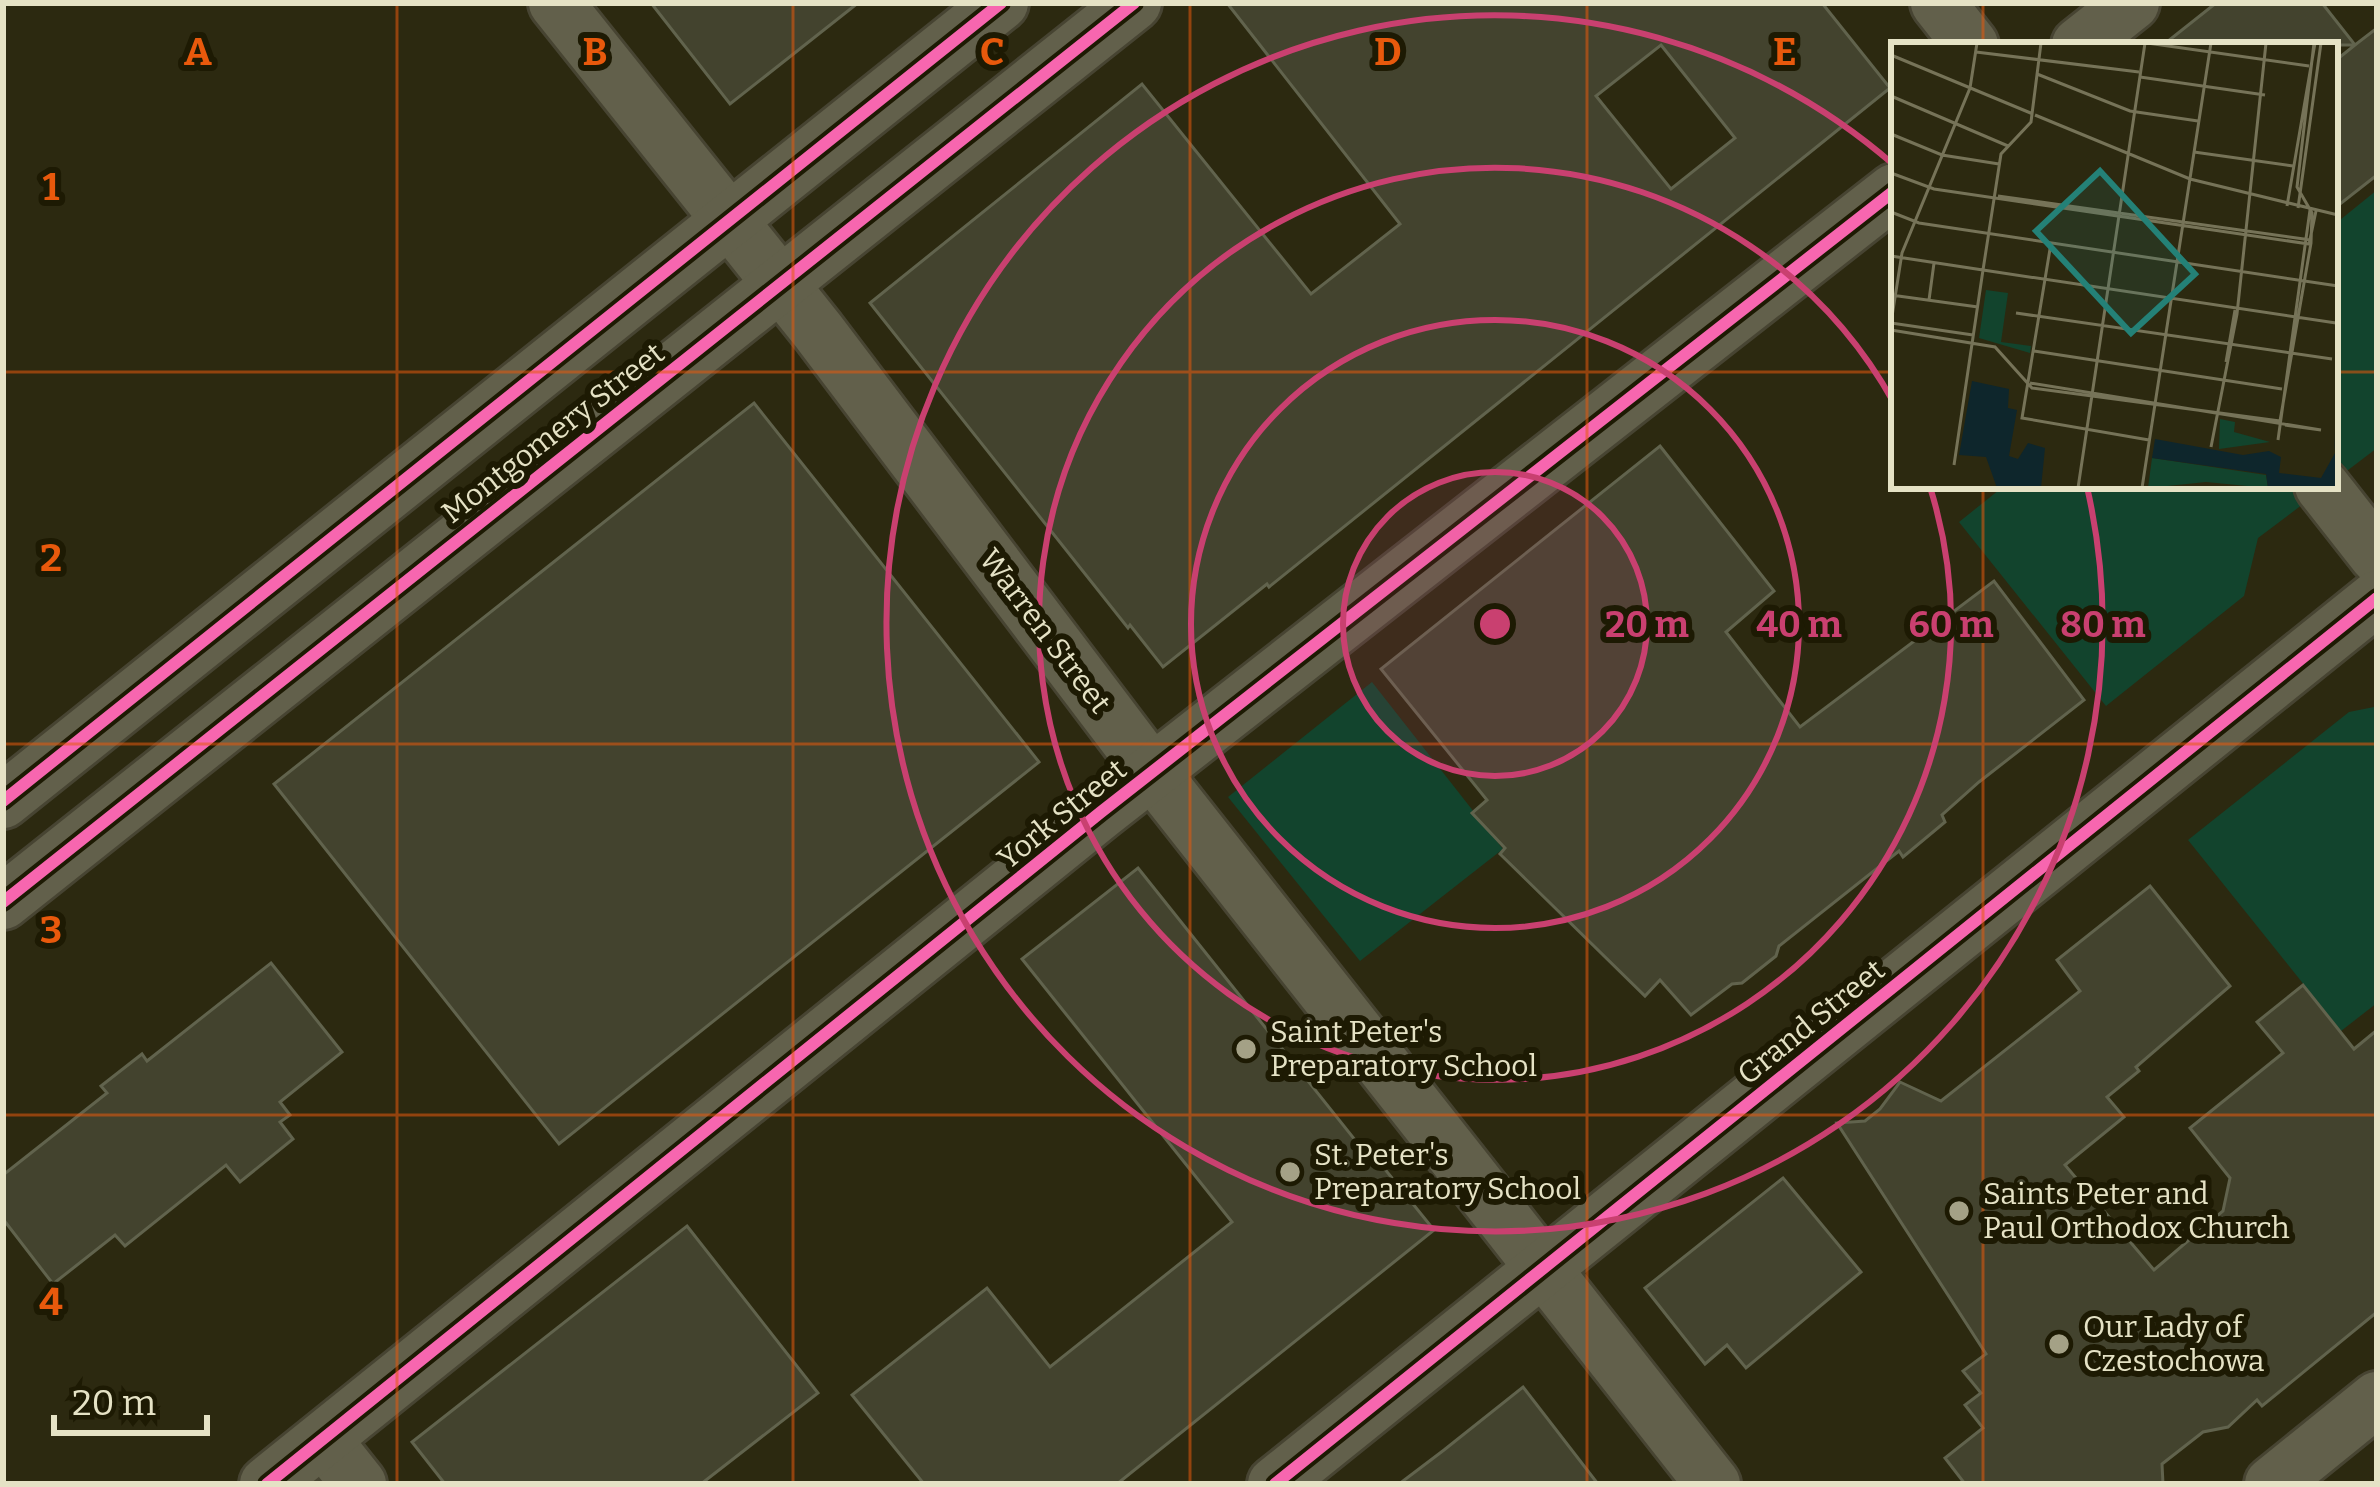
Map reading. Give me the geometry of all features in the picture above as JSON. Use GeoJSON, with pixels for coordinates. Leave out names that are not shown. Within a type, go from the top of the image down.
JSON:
{"type":"FeatureCollection","features":[{"type":"Feature","properties":{"kind":"street","name":"Warren Street"},"geometry":{"type":"LineString","coordinates":[[556,3],[780,284],[1152,772],[1713,1484]]}},
{"type":"Feature","properties":{"kind":"street","name":"Montgomery Street"},"geometry":{"type":"LineString","coordinates":[[3,801],[1001,3]]}},
{"type":"Feature","properties":{"kind":"street","name":"Montgomery Street"},"geometry":{"type":"LineString","coordinates":[[3,902],[1134,3]]}},
{"type":"Feature","properties":{"kind":"street"},"geometry":{"type":"LineString","coordinates":[[1938,3],[1969,42]]}},
{"type":"Feature","properties":{"kind":"street"},"geometry":{"type":"LineString","coordinates":[[2083,42],[2132,3]]}},
{"type":"Feature","properties":{"kind":"street","name":"York Street"},"geometry":{"type":"LineString","coordinates":[[267,1484],[1152,772],[1891,192]]}},
{"type":"Feature","properties":{"kind":"street"},"geometry":{"type":"LineString","coordinates":[[2324,489],[2377,556]]}},
{"type":"Feature","properties":{"kind":"street","name":"Grand Street"},"geometry":{"type":"LineString","coordinates":[[1276,1484],[2377,598]]}},
{"type":"Feature","properties":{"kind":"street"},"geometry":{"type":"LineString","coordinates":[[2272,1484],[2377,1399]]}},
{"type":"Feature","properties":{"kind":"street"},"geometry":{"type":"LineString","coordinates":[[324,1440],[359,1484]]}},
{"type":"Feature","properties":{"kind":"green space"},"geometry":{"type":"Polygon","coordinates":[[[2377,190],[2377,448],[2338,478],[2338,222],[2377,190]]]}},
{"type":"Feature","properties":{"kind":"green space"},"geometry":{"type":"Polygon","coordinates":[[[2000,489],[2323,489],[2258,538],[2244,596],[2106,706],[1959,522],[2000,489]]]}},
{"type":"Feature","properties":{"kind":"green space"},"geometry":{"type":"Polygon","coordinates":[[[1372,682],[1503,849],[1360,961],[1228,797],[1372,682]]]}},
{"type":"Feature","properties":{"kind":"green space"},"geometry":{"type":"Polygon","coordinates":[[[2374,707],[2377,1003],[2341,1031],[2188,840],[2349,712],[2374,707]]]}},
{"type":"Feature","properties":{"kind":"building"},"geometry":{"type":"Polygon","coordinates":[[[651,3],[858,3],[730,104],[651,3]]]}},
{"type":"Feature","properties":{"kind":"building"},"geometry":{"type":"Polygon","coordinates":[[[1227,3],[1822,3],[1890,88],[1163,667],[870,303],[1142,84],[1311,294],[1400,224],[1227,3]],[[1661,45],[1596,96],[1671,189],[1735,138],[1661,45]]]}},
{"type":"Feature","properties":{"kind":"building"},"geometry":{"type":"Polygon","coordinates":[[[2216,3],[2322,3],[2355,45],[2338,42],[2167,42],[2216,3]]]}},
{"type":"Feature","properties":{"kind":"building"},"geometry":{"type":"Polygon","coordinates":[[[2377,28],[2377,175],[2338,206],[2338,59],[2377,28]]]}},
{"type":"Feature","properties":{"kind":"building"},"geometry":{"type":"Polygon","coordinates":[[[754,403],[1039,762],[559,1144],[274,784],[754,403]]]}},
{"type":"Feature","properties":{"kind":"building"},"geometry":{"type":"Polygon","coordinates":[[[1660,446],[1774,591],[1726,632],[1800,727],[1994,581],[2084,700],[1979,782],[1942,815],[1945,822],[1903,857],[1899,851],[1779,946],[1776,956],[1742,983],[1732,984],[1691,1015],[1660,980],[1645,996],[1500,854],[1505,848],[1472,813],[1487,800],[1381,669],[1660,446]]]}},
{"type":"Feature","properties":{"kind":"building","name":"St. Peter's Preparatory School"},"geometry":{"type":"Polygon","coordinates":[[[1138,868],[1359,1145],[1363,1142],[1434,1230],[1117,1484],[924,1484],[852,1395],[987,1288],[1050,1367],[1232,1222],[1022,959],[1138,868]]]}},
{"type":"Feature","properties":{"kind":"building"},"geometry":{"type":"Polygon","coordinates":[[[2150,886],[2230,986],[2107,1097],[2124,1117],[2065,1165],[2154,1270],[2223,1211],[2230,1178],[2190,1128],[2283,1053],[2257,1022],[2303,985],[2354,1049],[2377,1030],[2377,1312],[2262,1406],[2257,1400],[2228,1427],[2203,1432],[2162,1464],[2163,1484],[1965,1484],[1945,1458],[1983,1428],[1965,1405],[1981,1393],[1963,1371],[1986,1354],[1837,1123],[1865,1121],[1900,1082],[1941,1101],[2080,991],[2057,960],[2150,886]]]}},
{"type":"Feature","properties":{"kind":"building"},"geometry":{"type":"Polygon","coordinates":[[[271,963],[342,1052],[280,1102],[290,1115],[280,1122],[293,1139],[240,1182],[226,1165],[125,1246],[115,1235],[53,1284],[3,1219],[3,1175],[107,1093],[101,1086],[142,1054],[147,1061],[271,963]]]}},
{"type":"Feature","properties":{"kind":"building"},"geometry":{"type":"Polygon","coordinates":[[[1783,1178],[1861,1272],[1746,1368],[1727,1345],[1705,1364],[1645,1288],[1783,1178]]]}},
{"type":"Feature","properties":{"kind":"building"},"geometry":{"type":"Polygon","coordinates":[[[687,1226],[818,1393],[701,1484],[445,1484],[412,1442],[687,1226]]]}},
{"type":"Feature","properties":{"kind":"building"},"geometry":{"type":"Polygon","coordinates":[[[1523,1387],[1598,1484],[1399,1484],[1444,1450],[1523,1387]]]}},
{"type":"Feature","properties":{"kind":"cycle path"},"geometry":{"type":"LineString","coordinates":[[3,801],[1001,3]]}},
{"type":"Feature","properties":{"kind":"cycle path"},"geometry":{"type":"LineString","coordinates":[[3,902],[1134,3]]}},
{"type":"Feature","properties":{"kind":"cycle path"},"geometry":{"type":"LineString","coordinates":[[267,1484],[1101,812],[1891,193]]}},
{"type":"Feature","properties":{"kind":"cycle path"},"geometry":{"type":"LineString","coordinates":[[1275,1484],[2377,598]]}},
{"type":"Feature","properties":{"kind":"place","name":"Saint Peter's Preparatory School"},"geometry":{"type":"Point","coordinates":[1246,1049]}},
{"type":"Feature","properties":{"kind":"place","name":"St. Peter's Preparatory School"},"geometry":{"type":"Point","coordinates":[1290,1172]}},
{"type":"Feature","properties":{"kind":"place","name":"Saints Peter and Paul Orthodox Church"},"geometry":{"type":"Point","coordinates":[1959,1211]}},
{"type":"Feature","properties":{"kind":"place","name":"Our Lady of Czestochowa"},"geometry":{"type":"Point","coordinates":[2059,1344]}}]}
